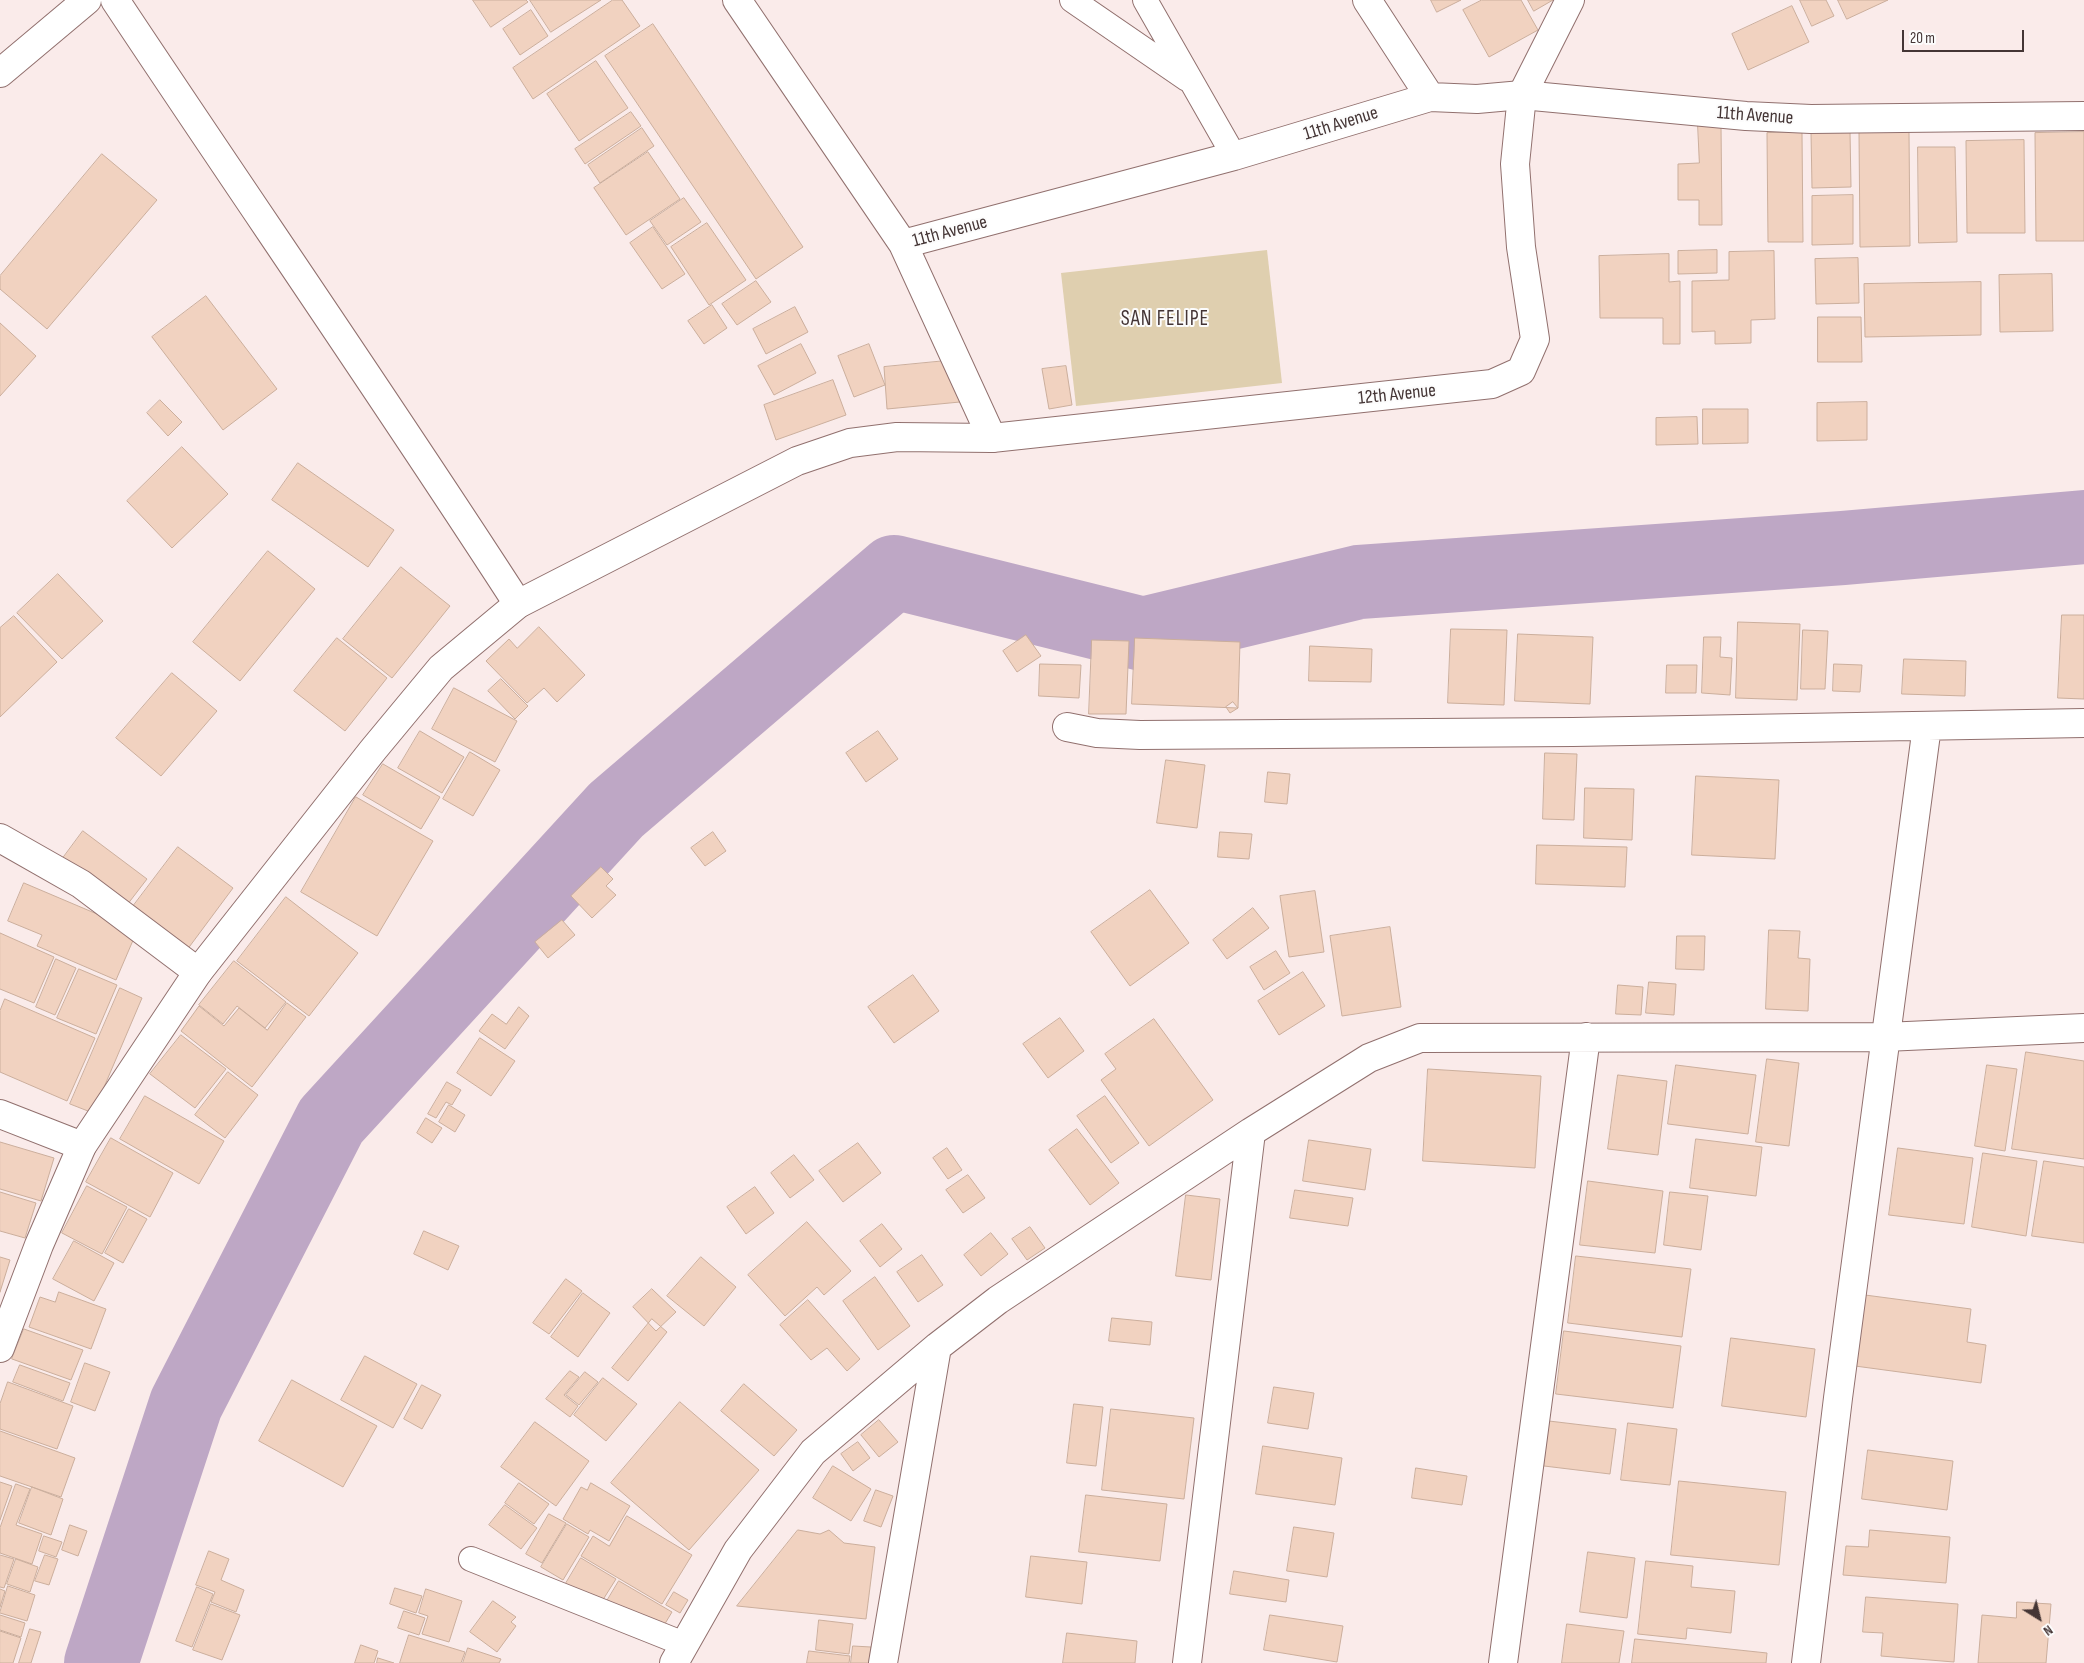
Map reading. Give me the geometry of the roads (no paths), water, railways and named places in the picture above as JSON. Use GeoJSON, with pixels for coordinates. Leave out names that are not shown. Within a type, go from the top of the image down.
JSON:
{"type":"FeatureCollection","features":[{"type":"Feature","properties":{"kind":"street"},"geometry":{"type":"LineString","coordinates":[[0,73],[87,0]]}},
{"type":"Feature","properties":{"kind":"street"},"geometry":{"type":"LineString","coordinates":[[115,0],[524,601]]}},
{"type":"Feature","properties":{"kind":"street","name":"11th Avenue"},"geometry":{"type":"LineString","coordinates":[[737,0],[903,244],[1234,156],[1430,97],[1477,99],[1522,94],[1746,116],[1811,119],[2084,116]]}},
{"type":"Feature","properties":{"kind":"street"},"geometry":{"type":"LineString","coordinates":[[1367,0],[1430,97]]}},
{"type":"Feature","properties":{"kind":"street"},"geometry":{"type":"LineString","coordinates":[[1522,94],[1570,0]]}},
{"type":"Feature","properties":{"kind":"street","name":"12th Avenue"},"geometry":{"type":"LineString","coordinates":[[0,1348],[39,1245],[82,1146],[198,972],[373,750],[441,668],[524,601],[797,461],[850,443],[896,437],[992,438],[1492,384],[1521,371],[1535,339],[1521,247],[1516,164],[1522,94]]}},
{"type":"Feature","properties":{"kind":"street"},"geometry":{"type":"LineString","coordinates":[[903,244],[992,438]]}},
{"type":"Feature","properties":{"kind":"street"},"geometry":{"type":"LineString","coordinates":[[1067,727],[1097,733],[1150,735],[2084,723]]}},
{"type":"Feature","properties":{"kind":"street"},"geometry":{"type":"LineString","coordinates":[[1806,1663],[1885,1037],[1927,726]]}},
{"type":"Feature","properties":{"kind":"street"},"geometry":{"type":"LineString","coordinates":[[0,838],[81,884],[198,972]]}},
{"type":"Feature","properties":{"kind":"street"},"geometry":{"type":"LineString","coordinates":[[679,1653],[738,1550],[813,1452],[936,1347],[998,1300],[1251,1132],[1369,1058],[1420,1038],[1885,1037],[2084,1028]]}},
{"type":"Feature","properties":{"kind":"street"},"geometry":{"type":"LineString","coordinates":[[1503,1663],[1586,1037]]}},
{"type":"Feature","properties":{"kind":"street"},"geometry":{"type":"LineString","coordinates":[[0,1114],[82,1146]]}},
{"type":"Feature","properties":{"kind":"street"},"geometry":{"type":"LineString","coordinates":[[1187,1663],[1251,1132]]}},
{"type":"Feature","properties":{"kind":"street"},"geometry":{"type":"LineString","coordinates":[[883,1663],[936,1347]]}},
{"type":"Feature","properties":{"kind":"lane"},"geometry":{"type":"LineString","coordinates":[[1072,0],[1192,83]]}},
{"type":"Feature","properties":{"kind":"lane"},"geometry":{"type":"LineString","coordinates":[[1145,0],[1234,156]]}},
{"type":"Feature","properties":{"kind":"lane"},"geometry":{"type":"LineString","coordinates":[[470,1560],[679,1653]]}},
{"type":"Feature","properties":{"kind":"waterway"},"geometry":{"type":"LineString","coordinates":[[101,1663],[186,1404],[331,1121],[616,810],[894,572],[1143,634],[1359,582],[1843,548],[2084,527]]}},
{"type":"Feature","properties":{"kind":"district","name":"SAN FELIPE"},"geometry":{"type":"Point","coordinates":[1165,320]}}]}
